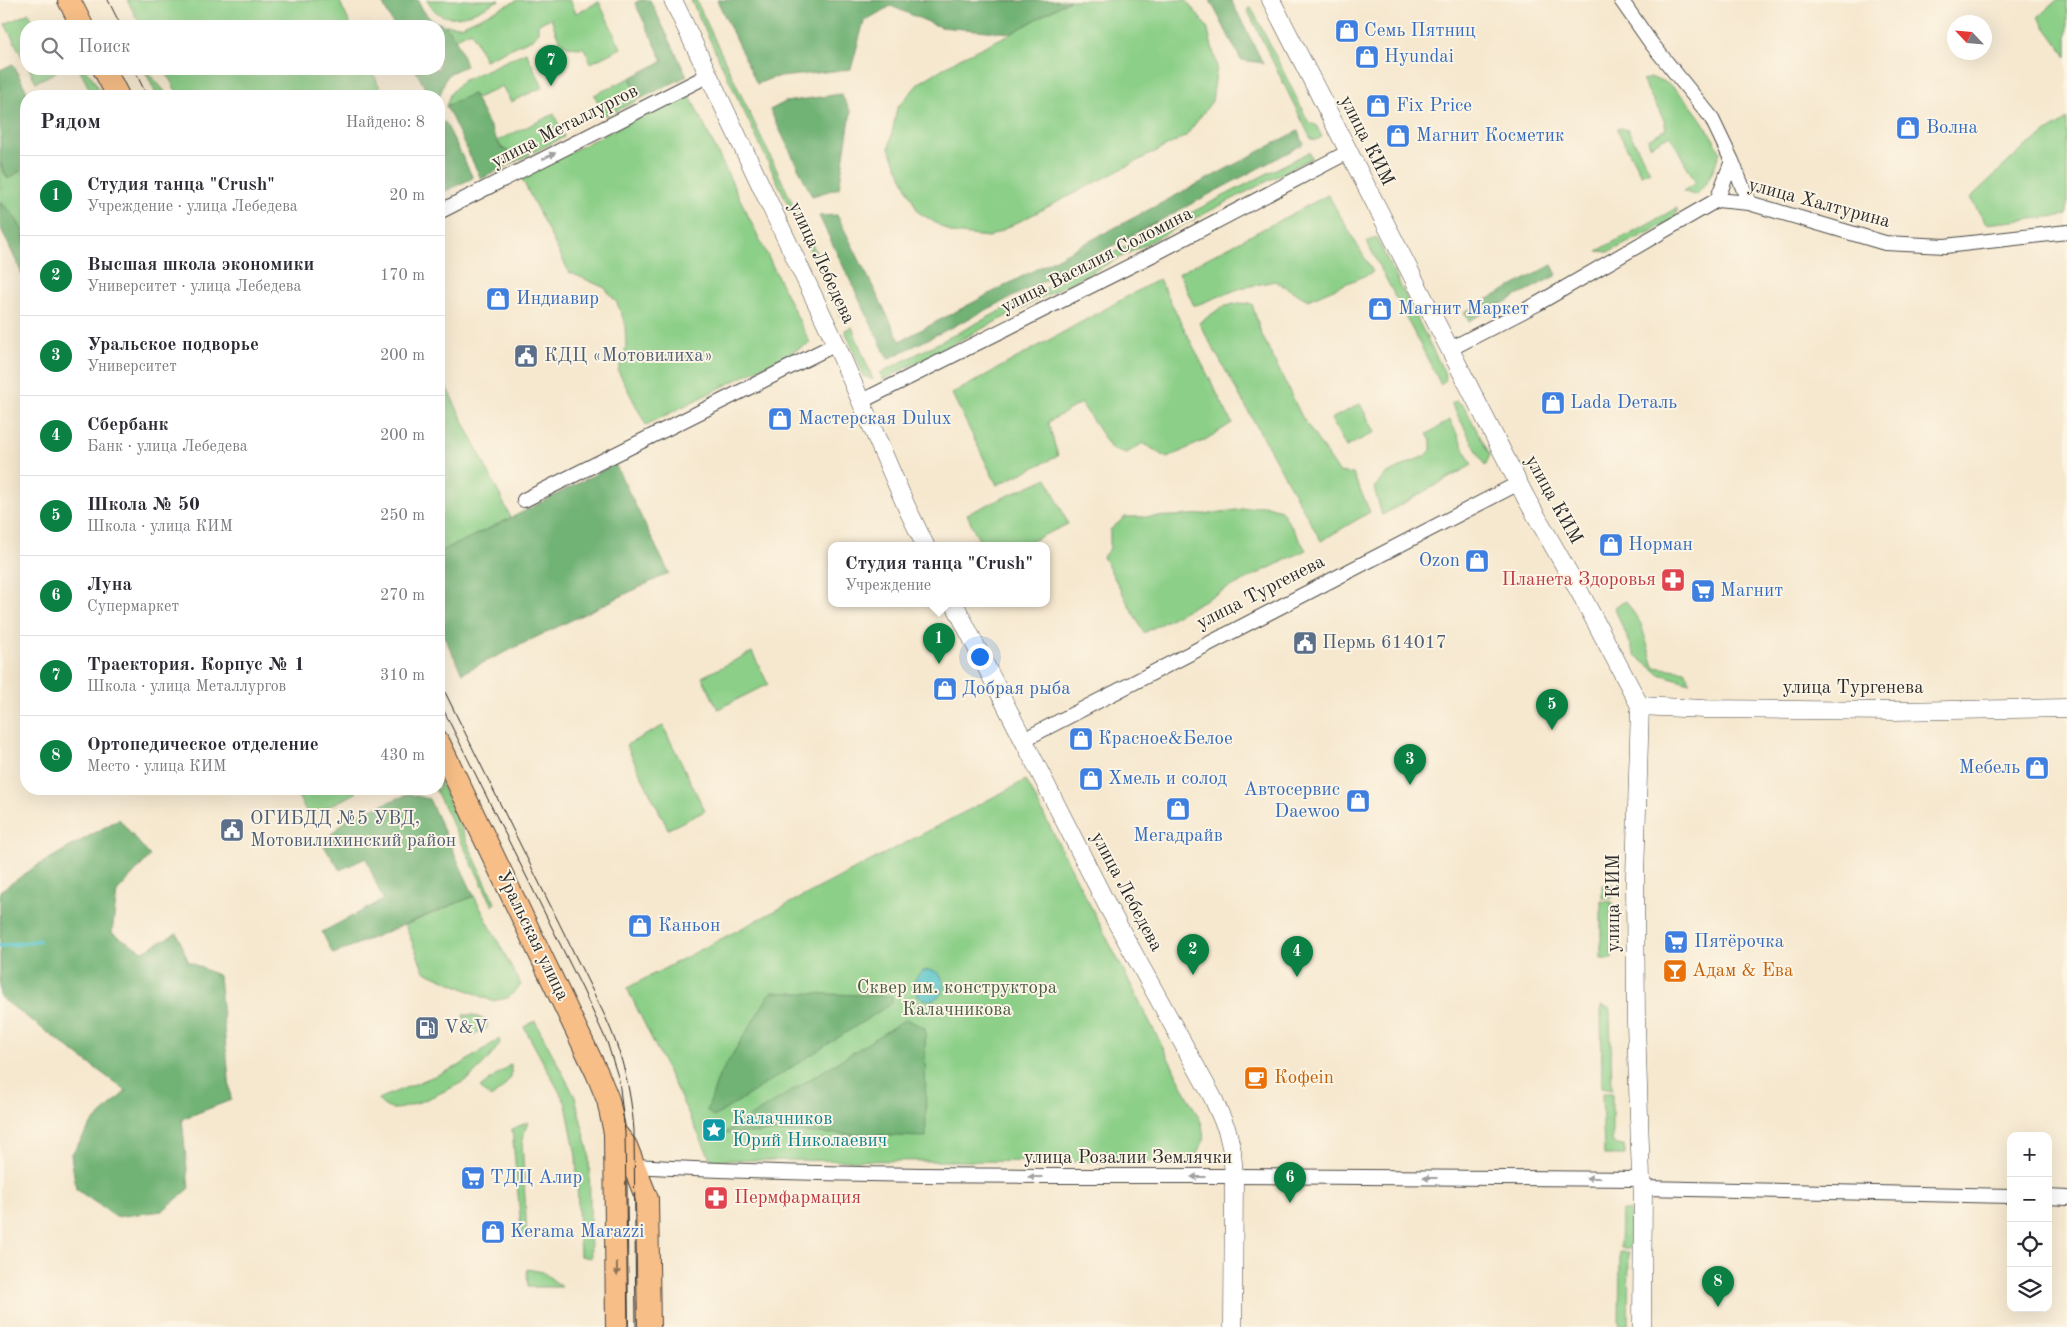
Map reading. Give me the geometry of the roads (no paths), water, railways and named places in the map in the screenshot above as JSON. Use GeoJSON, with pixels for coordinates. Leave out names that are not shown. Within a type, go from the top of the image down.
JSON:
{"type":"FeatureCollection","features":[{"type":"Feature","properties":{"kind":"main road"},"geometry":{"type":"LineString","coordinates":[[69,0],[79,20]]}},
{"type":"Feature","properties":{"kind":"main road"},"geometry":{"type":"LineString","coordinates":[[107,75],[115,90]]}},
{"type":"Feature","properties":{"kind":"main road","name":"Уральская улица"},"geometry":{"type":"LineString","coordinates":[[445,756],[597,1073],[608,1100],[616,1133],[626,1146],[618,1327]]}},
{"type":"Feature","properties":{"kind":"main road","name":"Уральская улица"},"geometry":{"type":"LineString","coordinates":[[626,1171],[647,1199],[648,1327]]}},
{"type":"Feature","properties":{"kind":"street","name":"улица Лебедева"},"geometry":{"type":"LineString","coordinates":[[673,0],[836,344],[862,401],[875,436],[924,542]]}},
{"type":"Feature","properties":{"kind":"street","name":"улица КИМ"},"geometry":{"type":"LineString","coordinates":[[1271,0],[1519,484],[1583,598],[1640,706],[1635,896],[1636,1023],[1642,1183],[1642,1327]]}},
{"type":"Feature","properties":{"kind":"street"},"geometry":{"type":"LineString","coordinates":[[1621,0],[1651,43],[1711,117],[1749,203]]}},
{"type":"Feature","properties":{"kind":"street","name":"улица Металлургов"},"geometry":{"type":"LineString","coordinates":[[445,209],[709,75]]}},
{"type":"Feature","properties":{"kind":"street","name":"улица Василия Соломина"},"geometry":{"type":"LineString","coordinates":[[862,401],[1156,253],[1348,152]]}},
{"type":"Feature","properties":{"kind":"street"},"geometry":{"type":"LineString","coordinates":[[1450,349],[1537,304],[1717,200],[1732,161]]}},
{"type":"Feature","properties":{"kind":"street","name":"улица Халтурина"},"geometry":{"type":"LineString","coordinates":[[1717,200],[1749,203],[1885,243],[1945,246],[2067,232]]}},
{"type":"Feature","properties":{"kind":"street"},"geometry":{"type":"LineString","coordinates":[[524,500],[836,344]]}},
{"type":"Feature","properties":{"kind":"street","name":"улица Тургенева"},"geometry":{"type":"LineString","coordinates":[[1024,740],[1519,484]]}},
{"type":"Feature","properties":{"kind":"street","name":"улица Лебедева"},"geometry":{"type":"LineString","coordinates":[[956,607],[1107,905],[1213,1098],[1227,1130],[1232,1151],[1234,1176],[1234,1327]]}},
{"type":"Feature","properties":{"kind":"street","name":"улица Тургенева"},"geometry":{"type":"LineString","coordinates":[[1640,706],[1704,709],[1894,711],[2067,708]]}},
{"type":"Feature","properties":{"kind":"street","name":"улица Розалии Землячки"},"geometry":{"type":"LineString","coordinates":[[626,1171],[851,1175],[1234,1176],[1642,1183],[2007,1196]]}},
{"type":"Feature","properties":{"kind":"street"},"geometry":{"type":"LineString","coordinates":[[2052,1197],[2067,1198]]}},
{"type":"Feature","properties":{"kind":"water"},"geometry":{"type":"Polygon","coordinates":[[[929,970],[940,974],[944,985],[940,996],[929,1000],[918,996],[914,985],[918,974],[929,970]]]}},
{"type":"Feature","properties":{"kind":"waterway"},"geometry":{"type":"LineString","coordinates":[[0,946],[39,941]]}},
{"type":"Feature","properties":{"kind":"tram line"},"geometry":{"type":"LineString","coordinates":[[108,0],[118,20]]}},
{"type":"Feature","properties":{"kind":"tram line"},"geometry":{"type":"LineString","coordinates":[[137,75],[144,90]]}},
{"type":"Feature","properties":{"kind":"tram line"},"geometry":{"type":"LineString","coordinates":[[445,692],[605,1016],[621,1058],[631,1100],[634,1130],[636,1327]]}},
{"type":"Feature","properties":{"kind":"tram line"},"geometry":{"type":"LineString","coordinates":[[445,713],[582,988],[607,1042],[619,1080],[625,1132],[628,1327]]}},
{"type":"Feature","properties":{"kind":"place","name":"Семь Пятниц"},"geometry":{"type":"Point","coordinates":[1347,31]}},
{"type":"Feature","properties":{"kind":"place","name":"Hyundai"},"geometry":{"type":"Point","coordinates":[1367,57]}},
{"type":"Feature","properties":{"kind":"place","name":"Траектория. Корпус № 1"},"geometry":{"type":"Point","coordinates":[551,86]}},
{"type":"Feature","properties":{"kind":"place","name":"Fix Price"},"geometry":{"type":"Point","coordinates":[1378,106]}},
{"type":"Feature","properties":{"kind":"place","name":"Волна"},"geometry":{"type":"Point","coordinates":[1908,128]}},
{"type":"Feature","properties":{"kind":"place","name":"Магнит Косметик"},"geometry":{"type":"Point","coordinates":[1398,136]}},
{"type":"Feature","properties":{"kind":"place","name":"Индиавир"},"geometry":{"type":"Point","coordinates":[498,299]}},
{"type":"Feature","properties":{"kind":"place","name":"Магнит Маркет"},"geometry":{"type":"Point","coordinates":[1380,309]}},
{"type":"Feature","properties":{"kind":"place","name":"КДЦ «Мотовилиха»"},"geometry":{"type":"Point","coordinates":[526,356]}},
{"type":"Feature","properties":{"kind":"place","name":"Lada Dеталь"},"geometry":{"type":"Point","coordinates":[1553,403]}},
{"type":"Feature","properties":{"kind":"place","name":"Мастерская Dulux"},"geometry":{"type":"Point","coordinates":[780,419]}},
{"type":"Feature","properties":{"kind":"place","name":"Норман"},"geometry":{"type":"Point","coordinates":[1611,545]}},
{"type":"Feature","properties":{"kind":"place","name":"Ozon"},"geometry":{"type":"Point","coordinates":[1477,561]}},
{"type":"Feature","properties":{"kind":"place","name":"Планета Здоровья"},"geometry":{"type":"Point","coordinates":[1673,580]}},
{"type":"Feature","properties":{"kind":"place","name":"Магнит"},"geometry":{"type":"Point","coordinates":[1703,591]}},
{"type":"Feature","properties":{"kind":"place","name":"Пермь 614017"},"geometry":{"type":"Point","coordinates":[1305,643]}},
{"type":"Feature","properties":{"kind":"place","name":"Студия танца \"Crush\""},"geometry":{"type":"Point","coordinates":[939,664]}},
{"type":"Feature","properties":{"kind":"place","name":"Добрая рыба"},"geometry":{"type":"Point","coordinates":[945,689]}},
{"type":"Feature","properties":{"kind":"place","name":"Школа № 50"},"geometry":{"type":"Point","coordinates":[1552,730]}},
{"type":"Feature","properties":{"kind":"place","name":"Красное&Белое"},"geometry":{"type":"Point","coordinates":[1081,739]}},
{"type":"Feature","properties":{"kind":"place","name":"Мебель"},"geometry":{"type":"Point","coordinates":[2037,768]}},
{"type":"Feature","properties":{"kind":"place","name":"Хмель и солод"},"geometry":{"type":"Point","coordinates":[1091,779]}},
{"type":"Feature","properties":{"kind":"place","name":"Уральское подворье"},"geometry":{"type":"Point","coordinates":[1410,785]}},
{"type":"Feature","properties":{"kind":"place","name":"Автосервис Daewoo"},"geometry":{"type":"Point","coordinates":[1358,801]}},
{"type":"Feature","properties":{"kind":"place","name":"Мегадрайв"},"geometry":{"type":"Point","coordinates":[1178,809]}},
{"type":"Feature","properties":{"kind":"place","name":"ОГИБДД №5 УВД, Мотовилихинский район"},"geometry":{"type":"Point","coordinates":[232,830]}},
{"type":"Feature","properties":{"kind":"place","name":"Каньон"},"geometry":{"type":"Point","coordinates":[640,926]}},
{"type":"Feature","properties":{"kind":"place","name":"Пятёрочка"},"geometry":{"type":"Point","coordinates":[1676,942]}},
{"type":"Feature","properties":{"kind":"place","name":"Адам & Ева"},"geometry":{"type":"Point","coordinates":[1675,971]}},
{"type":"Feature","properties":{"kind":"place","name":"Высшая школа экономики"},"geometry":{"type":"Point","coordinates":[1193,975]}},
{"type":"Feature","properties":{"kind":"place","name":"Сбербанк"},"geometry":{"type":"Point","coordinates":[1297,977]}},
{"type":"Feature","properties":{"kind":"place","name":"V&V"},"geometry":{"type":"Point","coordinates":[427,1028]}},
{"type":"Feature","properties":{"kind":"place","name":"Кофеin"},"geometry":{"type":"Point","coordinates":[1256,1078]}},
{"type":"Feature","properties":{"kind":"place","name":"Калачников Юрий Николаевич"},"geometry":{"type":"Point","coordinates":[714,1130]}},
{"type":"Feature","properties":{"kind":"place","name":"ТДЦ Алир"},"geometry":{"type":"Point","coordinates":[473,1178]}},
{"type":"Feature","properties":{"kind":"place","name":"Пермфармация"},"geometry":{"type":"Point","coordinates":[716,1198]}},
{"type":"Feature","properties":{"kind":"place","name":"Луна"},"geometry":{"type":"Point","coordinates":[1290,1203]}},
{"type":"Feature","properties":{"kind":"place","name":"Kerama Marazzi"},"geometry":{"type":"Point","coordinates":[493,1232]}},
{"type":"Feature","properties":{"kind":"place","name":"Ортопедическое отделение"},"geometry":{"type":"Point","coordinates":[1718,1307]}},
{"type":"Feature","properties":{"kind":"park label","name":"Сквер им. конструктора Калачникова"},"geometry":{"type":"Point","coordinates":[957,999]}}]}
